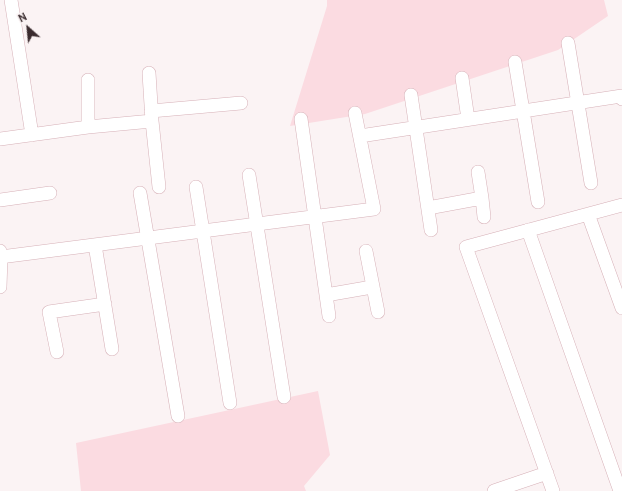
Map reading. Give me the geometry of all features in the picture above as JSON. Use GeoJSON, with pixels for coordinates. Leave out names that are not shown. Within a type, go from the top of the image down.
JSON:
{"type":"FeatureCollection","features":[{"type":"Feature","properties":{"kind":"street"},"geometry":{"type":"LineString","coordinates":[[11,0],[32,135]]}},
{"type":"Feature","properties":{"kind":"street"},"geometry":{"type":"LineString","coordinates":[[568,43],[591,183]]}},
{"type":"Feature","properties":{"kind":"street"},"geometry":{"type":"LineString","coordinates":[[516,62],[538,202]]}},
{"type":"Feature","properties":{"kind":"street"},"geometry":{"type":"LineString","coordinates":[[149,73],[151,116],[159,187]]}},
{"type":"Feature","properties":{"kind":"street"},"geometry":{"type":"LineString","coordinates":[[462,78],[468,120]]}},
{"type":"Feature","properties":{"kind":"street"},"geometry":{"type":"LineString","coordinates":[[88,80],[88,127]]}},
{"type":"Feature","properties":{"kind":"street"},"geometry":{"type":"LineString","coordinates":[[411,95],[431,230]]}},
{"type":"Feature","properties":{"kind":"street"},"geometry":{"type":"LineString","coordinates":[[360,136],[578,102],[622,96],[622,99]]}},
{"type":"Feature","properties":{"kind":"street"},"geometry":{"type":"LineString","coordinates":[[0,139],[241,103]]}},
{"type":"Feature","properties":{"kind":"street"},"geometry":{"type":"LineString","coordinates":[[0,287],[0,255],[374,209],[356,113]]}},
{"type":"Feature","properties":{"kind":"street"},"geometry":{"type":"LineString","coordinates":[[301,119],[328,316]]}},
{"type":"Feature","properties":{"kind":"street"},"geometry":{"type":"LineString","coordinates":[[478,172],[484,217]]}},
{"type":"Feature","properties":{"kind":"street"},"geometry":{"type":"LineString","coordinates":[[249,175],[284,397]]}},
{"type":"Feature","properties":{"kind":"street"},"geometry":{"type":"LineString","coordinates":[[196,187],[230,403]]}},
{"type":"Feature","properties":{"kind":"street"},"geometry":{"type":"LineString","coordinates":[[0,200],[50,193]]}},
{"type":"Feature","properties":{"kind":"street"},"geometry":{"type":"LineString","coordinates":[[140,193],[178,416]]}},
{"type":"Feature","properties":{"kind":"street"},"geometry":{"type":"LineString","coordinates":[[428,208],[482,198]]}},
{"type":"Feature","properties":{"kind":"street"},"geometry":{"type":"LineString","coordinates":[[553,491],[466,247],[622,205]]}},
{"type":"Feature","properties":{"kind":"street"},"geometry":{"type":"LineString","coordinates":[[588,214],[622,308]]}},
{"type":"Feature","properties":{"kind":"street"},"geometry":{"type":"LineString","coordinates":[[528,230],[620,491]]}},
{"type":"Feature","properties":{"kind":"street"},"geometry":{"type":"LineString","coordinates":[[95,244],[112,349]]}},
{"type":"Feature","properties":{"kind":"street"},"geometry":{"type":"LineString","coordinates":[[366,251],[378,312]]}},
{"type":"Feature","properties":{"kind":"street"},"geometry":{"type":"LineString","coordinates":[[326,295],[372,287]]}},
{"type":"Feature","properties":{"kind":"street"},"geometry":{"type":"LineString","coordinates":[[57,352],[49,312],[105,304]]}},
{"type":"Feature","properties":{"kind":"street"},"geometry":{"type":"LineString","coordinates":[[494,491],[547,473]]}},
{"type":"Feature","properties":{"kind":"shaded area"},"geometry":{"type":"Polygon","coordinates":[[[327,0],[604,0],[608,16],[558,50],[365,114],[290,126],[327,6],[327,0]]]}},
{"type":"Feature","properties":{"kind":"shaded area"},"geometry":{"type":"Polygon","coordinates":[[[318,391],[330,455],[304,486],[306,491],[81,491],[76,443],[318,391]]]}}]}
